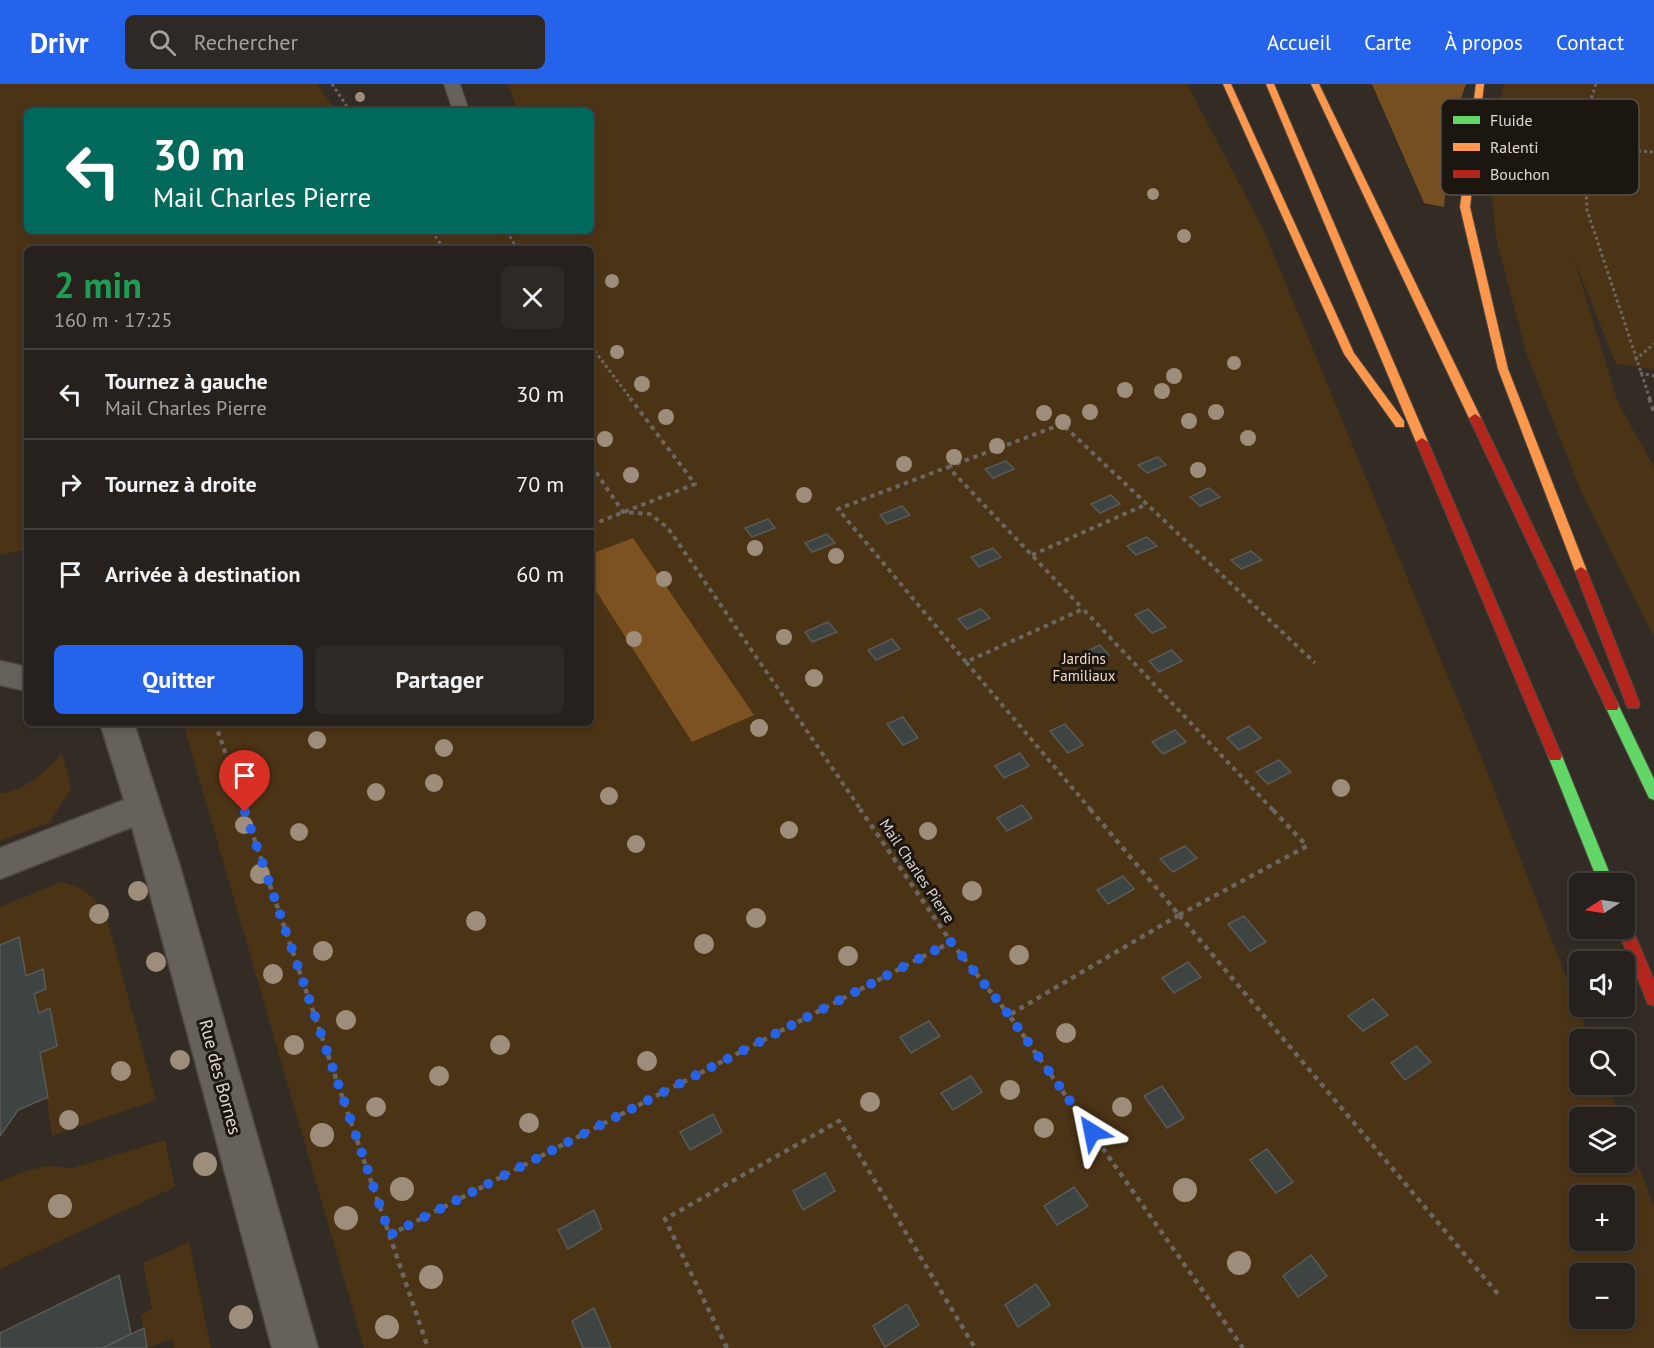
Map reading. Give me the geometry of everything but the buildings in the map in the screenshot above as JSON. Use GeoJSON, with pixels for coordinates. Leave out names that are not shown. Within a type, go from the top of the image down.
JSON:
{"type":"FeatureCollection","features":[{"type":"Feature","properties":{"kind":"highway"},"geometry":{"type":"LineString","coordinates":[[1227,84],[1349,354],[1434,471]]}},
{"type":"Feature","properties":{"kind":"highway"},"geometry":{"type":"LineString","coordinates":[[1270,84],[1602,873]]}},
{"type":"Feature","properties":{"kind":"highway"},"geometry":{"type":"LineString","coordinates":[[1315,84],[1321,91],[1654,794]]}},
{"type":"Feature","properties":{"kind":"highway"},"geometry":{"type":"LineString","coordinates":[[1478,99],[1480,84]]}},
{"type":"Feature","properties":{"kind":"highway"},"geometry":{"type":"LineString","coordinates":[[1466,195],[1465,207],[1503,369],[1637,714]]}},
{"type":"Feature","properties":{"kind":"highway"},"geometry":{"type":"LineString","coordinates":[[1629,939],[1654,999]]}},
{"type":"Feature","properties":{"kind":"street"},"geometry":{"type":"LineString","coordinates":[[0,673],[24,678]]}},
{"type":"Feature","properties":{"kind":"street","name":"Rue des Bornes"},"geometry":{"type":"LineString","coordinates":[[118,726],[144,807],[295,1348]]}},
{"type":"Feature","properties":{"kind":"street"},"geometry":{"type":"LineString","coordinates":[[0,864],[144,807]]}},
{"type":"Feature","properties":{"kind":"lane"},"geometry":{"type":"LineString","coordinates":[[452,84],[460,108]]}},
{"type":"Feature","properties":{"kind":"path"},"geometry":{"type":"LineString","coordinates":[[332,84],[348,108]]}},
{"type":"Feature","properties":{"kind":"path"},"geometry":{"type":"LineString","coordinates":[[1591,99],[1596,84]]}},
{"type":"Feature","properties":{"kind":"path"},"geometry":{"type":"LineString","coordinates":[[1639,151],[1654,152]]}},
{"type":"Feature","properties":{"kind":"path"},"geometry":{"type":"LineString","coordinates":[[1586,195],[1587,210],[1639,373],[1654,412]]}},
{"type":"Feature","properties":{"kind":"path"},"geometry":{"type":"LineString","coordinates":[[1635,360],[1654,344]]}},
{"type":"Feature","properties":{"kind":"path"},"geometry":{"type":"LineString","coordinates":[[594,350],[695,484],[594,524]]}},
{"type":"Feature","properties":{"kind":"path"},"geometry":{"type":"LineString","coordinates":[[1639,373],[1654,376]]}},
{"type":"Feature","properties":{"kind":"path"},"geometry":{"type":"LineString","coordinates":[[1315,663],[1062,424],[838,509],[1498,1294]]}},
{"type":"Feature","properties":{"kind":"path"},"geometry":{"type":"LineString","coordinates":[[948,467],[1307,846],[1179,915],[1009,1015]]}},
{"type":"Feature","properties":{"kind":"path"},"geometry":{"type":"LineString","coordinates":[[594,469],[623,512]]}},
{"type":"Feature","properties":{"kind":"path"},"geometry":{"type":"LineString","coordinates":[[1032,555],[1147,504]]}},
{"type":"Feature","properties":{"kind":"path","name":"Mail Charles Pierre"},"geometry":{"type":"LineString","coordinates":[[390,1235],[951,942],[668,528],[650,514],[623,512]]}},
{"type":"Feature","properties":{"kind":"path"},"geometry":{"type":"LineString","coordinates":[[966,662],[1083,609]]}},
{"type":"Feature","properties":{"kind":"path"},"geometry":{"type":"LineString","coordinates":[[216,726],[428,1348]]}},
{"type":"Feature","properties":{"kind":"path"},"geometry":{"type":"LineString","coordinates":[[951,942],[1009,1015],[1243,1348]]}},
{"type":"Feature","properties":{"kind":"path"},"geometry":{"type":"LineString","coordinates":[[727,1348],[665,1219],[839,1121],[975,1348]]}},
{"type":"Feature","properties":{"kind":"green space","name":"Jardins Familiaux"},"geometry":{"type":"Polygon","coordinates":[[[0,84],[317,84],[334,108],[24,108],[24,234],[594,234],[594,108],[517,108],[508,84],[1187,84],[1264,231],[1482,759],[1569,985],[1569,1017],[1582,1017],[1586,1029],[1569,1029],[1569,1095],[1611,1095],[1616,1107],[1569,1107],[1569,1173],[1635,1173],[1635,1157],[1654,1207],[1654,1348],[364,1348],[184,726],[594,726],[594,246],[24,246],[24,550],[0,555],[0,84]]]}},
{"type":"Feature","properties":{"kind":"green space"},"geometry":{"type":"Polygon","coordinates":[[[1504,84],[1654,84],[1654,369],[1616,364],[1574,259],[1618,403],[1654,467],[1654,637],[1581,491],[1527,355],[1497,243],[1492,195],[1639,195],[1639,99],[1500,99],[1504,84]]]}},
{"type":"Feature","properties":{"kind":"green space"},"geometry":{"type":"Polygon","coordinates":[[[62,753],[71,789],[49,823],[0,841],[0,794],[27,784],[49,767],[62,753]]]}},
{"type":"Feature","properties":{"kind":"green space"},"geometry":{"type":"Polygon","coordinates":[[[61,882],[89,894],[107,919],[156,1100],[52,1136],[40,1053],[57,1046],[50,1009],[39,1013],[34,994],[46,989],[43,969],[26,976],[19,937],[0,945],[0,907],[61,882]]]}},
{"type":"Feature","properties":{"kind":"green space"},"geometry":{"type":"Polygon","coordinates":[[[165,1140],[175,1187],[0,1269],[0,1182],[19,1173],[46,1166],[73,1168],[165,1140]]]}},
{"type":"Feature","properties":{"kind":"green space"},"geometry":{"type":"Polygon","coordinates":[[[189,1242],[211,1348],[174,1348],[172,1339],[147,1348],[141,1315],[152,1309],[143,1263],[189,1242]]]}},
{"type":"Feature","properties":{"kind":"shaded area"},"geometry":{"type":"Polygon","coordinates":[[[1372,84],[1466,84],[1461,99],[1441,99],[1441,195],[1445,195],[1444,207],[1424,203],[1372,84]]]}},
{"type":"Feature","properties":{"kind":"shaded area"},"geometry":{"type":"Polygon","coordinates":[[[633,538],[754,715],[692,742],[594,588],[594,553],[633,538]]]}},
{"type":"Feature","properties":{"kind":"traffic: fast"},"geometry":{"type":"LineString","coordinates":[[1612,706],[1654,794]]}},
{"type":"Feature","properties":{"kind":"traffic: fast"},"geometry":{"type":"LineString","coordinates":[[1555,756],[1603,873]]}},
{"type":"Feature","properties":{"kind":"traffic: slow"},"geometry":{"type":"LineString","coordinates":[[1227,84],[1349,354],[1400,424]]}},
{"type":"Feature","properties":{"kind":"traffic: slow"},"geometry":{"type":"LineString","coordinates":[[1270,84],[1422,442]]}},
{"type":"Feature","properties":{"kind":"traffic: slow"},"geometry":{"type":"LineString","coordinates":[[1315,84],[1475,418]]}},
{"type":"Feature","properties":{"kind":"traffic: slow"},"geometry":{"type":"LineString","coordinates":[[1478,99],[1480,84]]}},
{"type":"Feature","properties":{"kind":"traffic: slow"},"geometry":{"type":"LineString","coordinates":[[1466,195],[1465,207],[1503,369],[1581,571]]}},
{"type":"Feature","properties":{"kind":"traffic: jam"},"geometry":{"type":"LineString","coordinates":[[1475,418],[1612,706]]}},
{"type":"Feature","properties":{"kind":"traffic: jam"},"geometry":{"type":"LineString","coordinates":[[1422,442],[1555,756]]}},
{"type":"Feature","properties":{"kind":"traffic: jam"},"geometry":{"type":"LineString","coordinates":[[1581,571],[1633,704]]}},
{"type":"Feature","properties":{"kind":"traffic: jam"},"geometry":{"type":"LineString","coordinates":[[1629,939],[1654,999]]}},
{"type":"Feature","properties":{"kind":"route"},"geometry":{"type":"LineString","coordinates":[[245,812],[390,1235],[951,942],[1009,1015],[1092,1132]]}}]}
